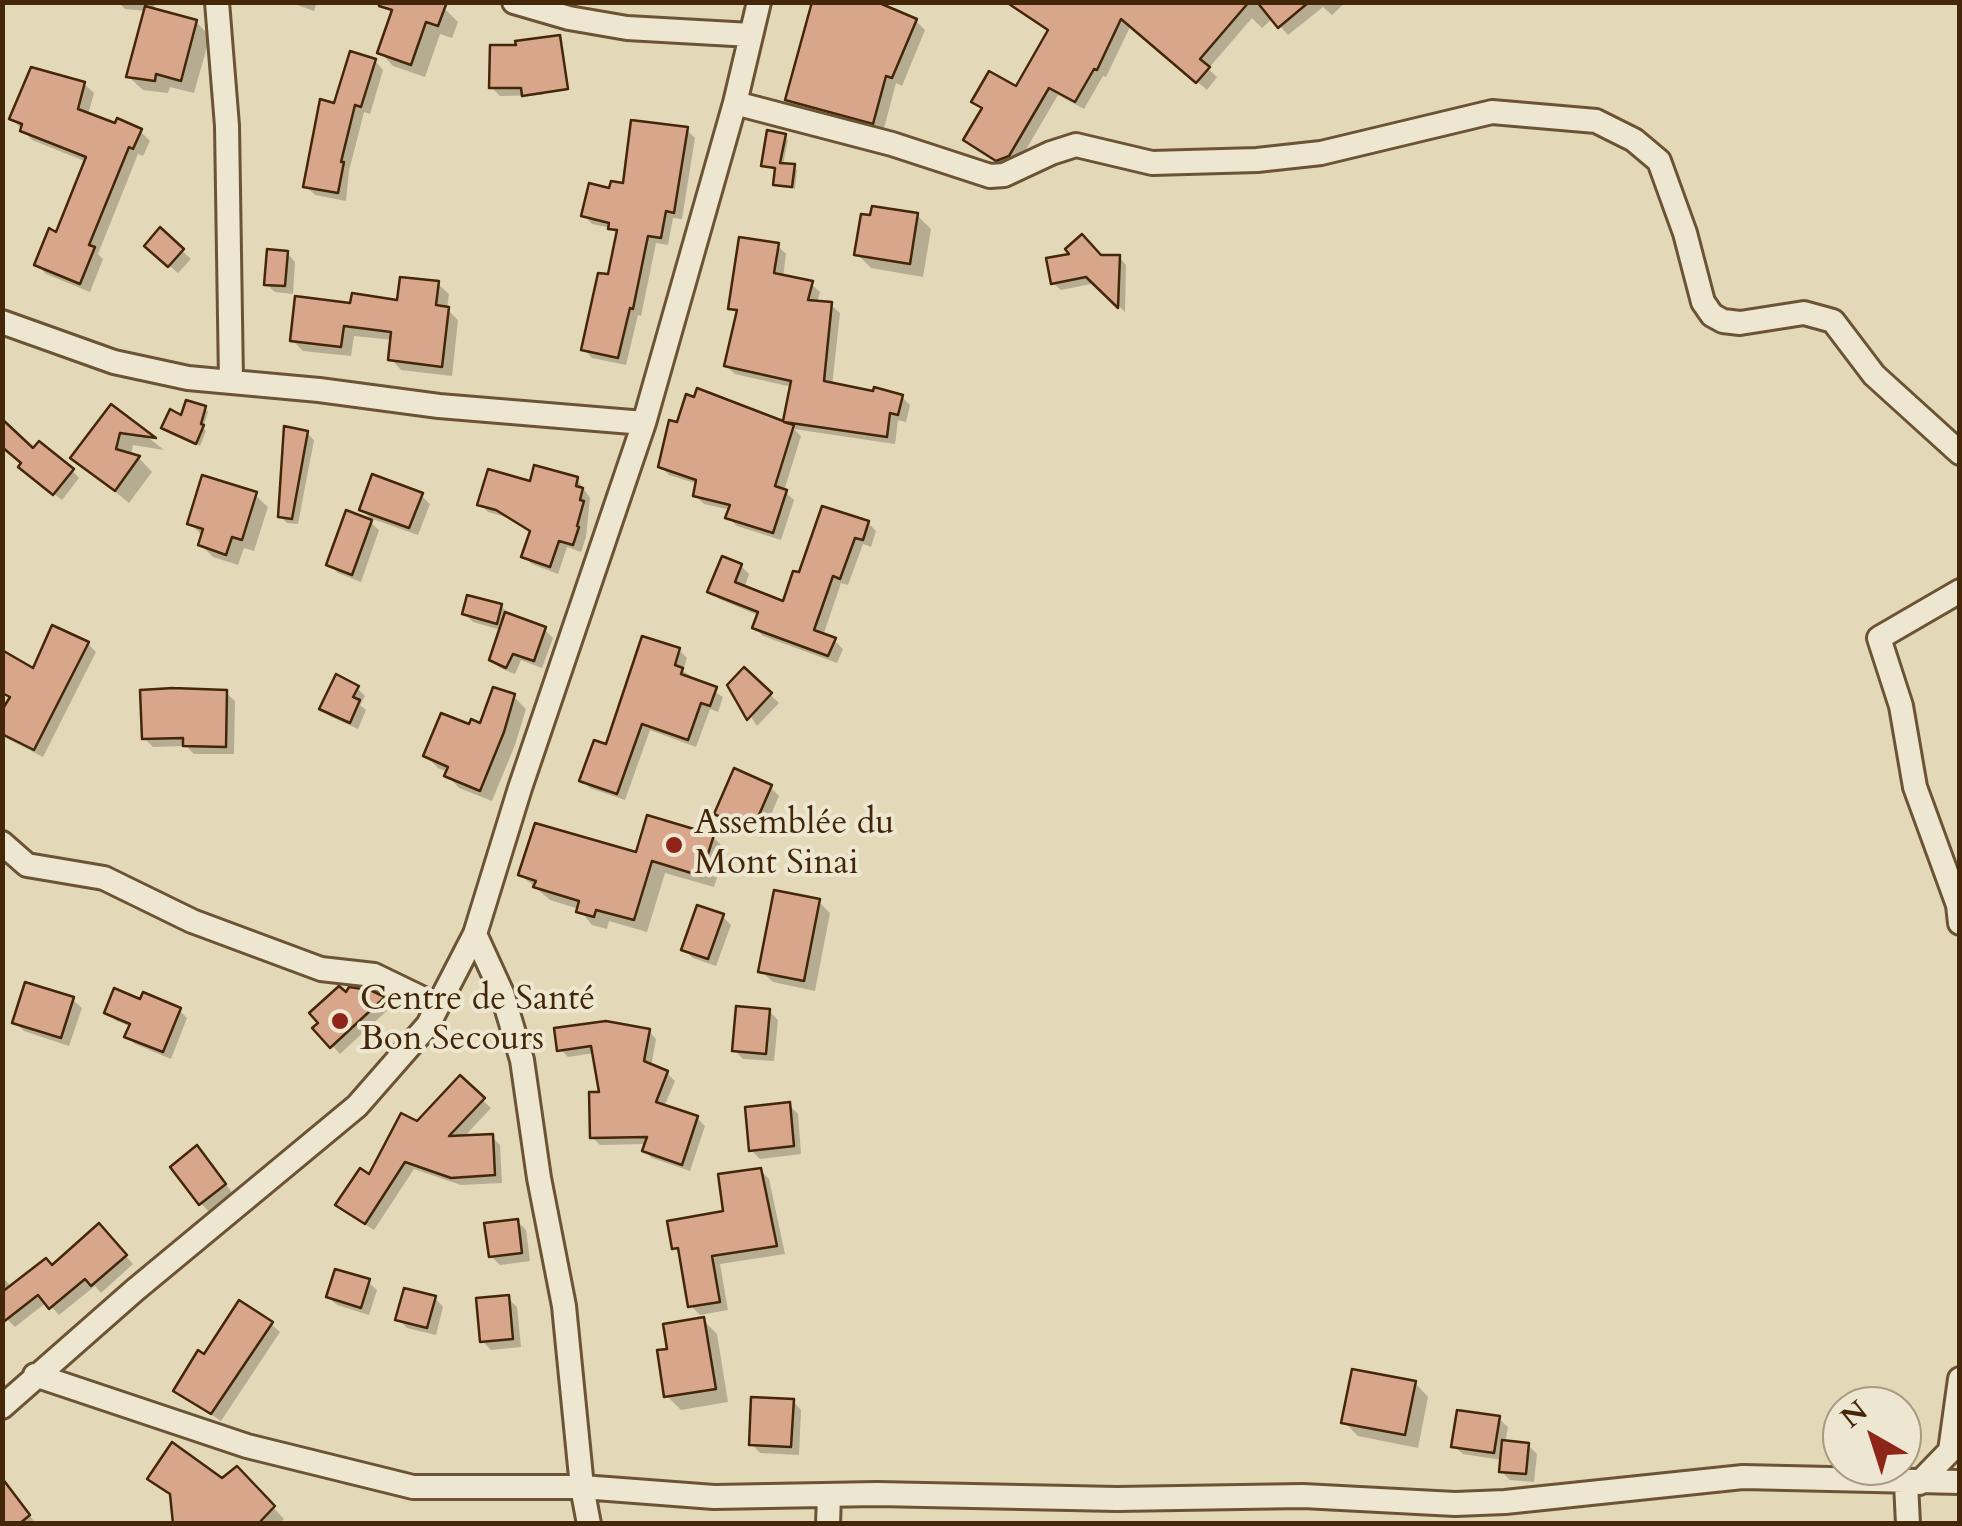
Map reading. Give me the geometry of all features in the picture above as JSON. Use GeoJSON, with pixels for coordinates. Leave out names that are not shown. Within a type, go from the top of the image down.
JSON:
{"type":"FeatureCollection","features":[{"type":"Feature","properties":{"kind":"street"},"geometry":{"type":"LineString","coordinates":[[218,2],[228,166],[231,381]]}},
{"type":"Feature","properties":{"kind":"street"},"geometry":{"type":"LineString","coordinates":[[514,2],[569,18],[627,28],[751,35]]}},
{"type":"Feature","properties":{"kind":"street"},"geometry":{"type":"LineString","coordinates":[[2,1407],[357,1106],[428,1025],[474,934],[644,422],[735,103],[759,2]]}},
{"type":"Feature","properties":{"kind":"street"},"geometry":{"type":"LineString","coordinates":[[735,103],[892,144],[990,176],[1004,175],[1051,152],[1076,145],[1152,163],[1257,160],[1321,153],[1492,112],[1596,121],[1634,140],[1659,161],[1685,233],[1702,302],[1712,315],[1740,324],[1804,313],[1833,321],[1874,374],[1960,453]]}},
{"type":"Feature","properties":{"kind":"street"},"geometry":{"type":"LineString","coordinates":[[2,322],[114,362],[188,378],[439,406],[644,422]]}},
{"type":"Feature","properties":{"kind":"street"},"geometry":{"type":"LineString","coordinates":[[1960,592],[1878,638],[1901,706],[1915,787],[1946,867],[1960,923]]}},
{"type":"Feature","properties":{"kind":"street"},"geometry":{"type":"LineString","coordinates":[[2,842],[27,866],[104,878],[192,921],[321,969],[374,975],[438,1006]]}},
{"type":"Feature","properties":{"kind":"street"},"geometry":{"type":"LineString","coordinates":[[474,934],[502,993],[522,1060],[539,1178],[564,1306],[589,1524]]}},
{"type":"Feature","properties":{"kind":"street"},"geometry":{"type":"LineString","coordinates":[[36,1375],[247,1446],[413,1487],[582,1486],[714,1497],[1303,1496],[1453,1514],[1505,1502],[1743,1477],[1822,1480]]}},
{"type":"Feature","properties":{"kind":"street"},"geometry":{"type":"LineString","coordinates":[[1922,1475],[1950,1451],[1960,1379]]}},
{"type":"Feature","properties":{"kind":"street"},"geometry":{"type":"LineString","coordinates":[[1922,1483],[1960,1482]]}},
{"type":"Feature","properties":{"kind":"street"},"geometry":{"type":"LineString","coordinates":[[1908,1524],[1912,1486]]}},
{"type":"Feature","properties":{"kind":"street"},"geometry":{"type":"LineString","coordinates":[[828,1524],[829,1496]]}},
{"type":"Feature","properties":{"kind":"building"},"geometry":{"type":"Polygon","coordinates":[[[379,2],[447,2],[438,26],[426,22],[411,65],[377,53],[392,10],[379,6],[379,2]]]}},
{"type":"Feature","properties":{"kind":"building"},"geometry":{"type":"Polygon","coordinates":[[[812,2],[877,2],[917,19],[892,78],[886,76],[873,124],[785,100],[812,2]]]}},
{"type":"Feature","properties":{"kind":"building"},"geometry":{"type":"Polygon","coordinates":[[[1006,2],[1249,2],[1200,59],[1210,67],[1196,83],[1121,19],[1097,70],[1094,69],[1075,102],[1049,88],[1009,156],[996,161],[963,140],[982,108],[971,102],[989,71],[1016,86],[1048,30],[1006,2]]]}},
{"type":"Feature","properties":{"kind":"building"},"geometry":{"type":"Polygon","coordinates":[[[1257,2],[1309,2],[1278,28],[1257,2]]]}},
{"type":"Feature","properties":{"kind":"building"},"geometry":{"type":"Polygon","coordinates":[[[145,6],[197,20],[181,81],[156,74],[155,81],[126,77],[145,6]]]}},
{"type":"Feature","properties":{"kind":"building"},"geometry":{"type":"Polygon","coordinates":[[[560,35],[568,89],[522,96],[521,88],[489,88],[490,45],[516,45],[515,41],[560,35]]]}},
{"type":"Feature","properties":{"kind":"building"},"geometry":{"type":"Polygon","coordinates":[[[350,51],[376,59],[361,107],[355,105],[338,193],[303,187],[320,99],[334,103],[350,51]]]}},
{"type":"Feature","properties":{"kind":"building"},"geometry":{"type":"Polygon","coordinates":[[[31,67],[85,82],[78,109],[115,123],[117,118],[142,129],[133,149],[129,147],[89,245],[95,247],[80,284],[34,265],[49,228],[56,232],[86,157],[20,131],[22,124],[9,119],[31,67]]]}},
{"type":"Feature","properties":{"kind":"building"},"geometry":{"type":"Polygon","coordinates":[[[631,120],[688,127],[674,213],[666,211],[661,238],[648,236],[618,358],[581,350],[598,273],[608,274],[617,230],[608,229],[609,223],[581,216],[589,183],[609,188],[611,181],[623,183],[631,120]]]}},
{"type":"Feature","properties":{"kind":"building"},"geometry":{"type":"Polygon","coordinates":[[[767,130],[786,134],[780,163],[795,164],[792,187],[773,185],[775,168],[761,166],[767,130]]]}},
{"type":"Feature","properties":{"kind":"building"},"geometry":{"type":"Polygon","coordinates":[[[872,206],[918,213],[910,264],[854,255],[861,214],[870,215],[872,206]]]}},
{"type":"Feature","properties":{"kind":"building"},"geometry":{"type":"Polygon","coordinates":[[[160,227],[184,249],[168,267],[144,246],[160,227]]]}},
{"type":"Feature","properties":{"kind":"building"},"geometry":{"type":"Polygon","coordinates":[[[1082,234],[1101,255],[1120,255],[1118,308],[1086,277],[1051,284],[1046,258],[1069,254],[1065,249],[1082,234]]]}},
{"type":"Feature","properties":{"kind":"building"},"geometry":{"type":"Polygon","coordinates":[[[739,237],[779,243],[774,273],[813,281],[808,300],[832,302],[824,381],[903,395],[898,415],[890,413],[887,437],[784,422],[794,425],[775,486],[787,490],[773,533],[725,518],[730,505],[693,496],[696,480],[658,467],[669,420],[677,422],[686,394],[694,397],[697,388],[783,421],[791,381],[724,366],[737,310],[728,309],[739,237]]]}},
{"type":"Feature","properties":{"kind":"building"},"geometry":{"type":"Polygon","coordinates":[[[267,249],[288,251],[285,286],[264,285],[267,249]]]}},
{"type":"Feature","properties":{"kind":"building"},"geometry":{"type":"Polygon","coordinates":[[[400,277],[439,281],[436,305],[449,307],[442,367],[388,360],[391,332],[344,326],[341,347],[290,341],[295,296],[350,303],[352,293],[397,300],[400,277]]]}},
{"type":"Feature","properties":{"kind":"building"},"geometry":{"type":"Polygon","coordinates":[[[186,400],[206,406],[196,444],[161,428],[170,409],[181,415],[186,400]]]}},
{"type":"Feature","properties":{"kind":"building"},"geometry":{"type":"Polygon","coordinates":[[[111,404],[156,438],[120,433],[116,449],[140,456],[115,491],[70,458],[111,404]]]}},
{"type":"Feature","properties":{"kind":"building"},"geometry":{"type":"Polygon","coordinates":[[[2,419],[33,448],[39,441],[74,469],[53,495],[18,467],[21,463],[2,447],[2,419]]]}},
{"type":"Feature","properties":{"kind":"building"},"geometry":{"type":"Polygon","coordinates":[[[284,426],[308,431],[292,519],[278,517],[284,426]]]}},
{"type":"Feature","properties":{"kind":"building"},"geometry":{"type":"Polygon","coordinates":[[[534,465],[578,477],[576,486],[583,488],[580,500],[584,501],[573,545],[559,541],[550,567],[521,557],[530,531],[496,510],[477,505],[488,469],[530,481],[534,465]]]}},
{"type":"Feature","properties":{"kind":"building"},"geometry":{"type":"Polygon","coordinates":[[[372,474],[423,493],[409,528],[359,510],[372,474]]]}},
{"type":"Feature","properties":{"kind":"building"},"geometry":{"type":"Polygon","coordinates":[[[202,475],[257,492],[242,540],[232,537],[226,555],[198,545],[203,529],[187,524],[202,475]]]}},
{"type":"Feature","properties":{"kind":"building"},"geometry":{"type":"Polygon","coordinates":[[[822,506],[869,521],[863,540],[855,538],[840,579],[833,576],[814,630],[836,638],[828,656],[752,628],[758,612],[707,592],[722,556],[742,564],[735,582],[783,601],[793,571],[799,572],[822,506]]]}},
{"type":"Feature","properties":{"kind":"building"},"geometry":{"type":"Polygon","coordinates":[[[346,510],[372,520],[352,575],[326,565],[346,510]]]}},
{"type":"Feature","properties":{"kind":"building"},"geometry":{"type":"Polygon","coordinates":[[[467,595],[502,604],[497,624],[462,614],[467,595]]]}},
{"type":"Feature","properties":{"kind":"building"},"geometry":{"type":"Polygon","coordinates":[[[505,612],[546,627],[534,661],[513,654],[506,668],[489,660],[505,612]]]}},
{"type":"Feature","properties":{"kind":"building"},"geometry":{"type":"Polygon","coordinates":[[[52,625],[89,642],[34,750],[2,734],[2,710],[10,697],[2,693],[2,650],[33,668],[52,625]]]}},
{"type":"Feature","properties":{"kind":"building"},"geometry":{"type":"Polygon","coordinates":[[[642,636],[680,648],[675,665],[683,668],[681,674],[717,687],[710,706],[701,703],[688,740],[642,724],[617,794],[579,781],[594,740],[606,744],[642,636]]]}},
{"type":"Feature","properties":{"kind":"building"},"geometry":{"type":"Polygon","coordinates":[[[744,667],[772,693],[747,720],[727,685],[744,667]]]}},
{"type":"Feature","properties":{"kind":"building"},"geometry":{"type":"Polygon","coordinates":[[[336,674],[359,686],[353,697],[360,700],[350,723],[319,709],[336,674]]]}},
{"type":"Feature","properties":{"kind":"building"},"geometry":{"type":"Polygon","coordinates":[[[493,687],[515,694],[480,791],[444,776],[448,767],[423,756],[441,713],[469,724],[471,719],[480,723],[493,687]]]}},
{"type":"Feature","properties":{"kind":"building"},"geometry":{"type":"Polygon","coordinates":[[[140,690],[227,690],[226,747],[183,746],[183,738],[142,739],[140,690]]]}},
{"type":"Feature","properties":{"kind":"building"},"geometry":{"type":"Polygon","coordinates":[[[734,768],[772,785],[752,831],[714,814],[734,768]]]}},
{"type":"Feature","properties":{"kind":"building"},"geometry":{"type":"Polygon","coordinates":[[[647,815],[714,835],[701,876],[652,861],[634,920],[596,910],[594,917],[576,912],[579,901],[533,887],[536,881],[518,875],[535,823],[636,852],[647,815]]]}},
{"type":"Feature","properties":{"kind":"building"},"geometry":{"type":"Polygon","coordinates":[[[774,890],[820,899],[804,981],[758,972],[774,890]]]}},
{"type":"Feature","properties":{"kind":"building"},"geometry":{"type":"Polygon","coordinates":[[[697,905],[724,914],[708,959],[681,950],[697,905]]]}},
{"type":"Feature","properties":{"kind":"building"},"geometry":{"type":"Polygon","coordinates":[[[25,982],[74,997],[61,1038],[12,1023],[25,982]]]}},
{"type":"Feature","properties":{"kind":"building","name":"Centre de Santé Bon Secours"},"geometry":{"type":"Polygon","coordinates":[[[339,986],[346,992],[349,987],[385,997],[330,1048],[312,1028],[318,1023],[309,1013],[339,986]]]}},
{"type":"Feature","properties":{"kind":"building"},"geometry":{"type":"Polygon","coordinates":[[[114,988],[140,999],[143,992],[181,1008],[163,1052],[124,1037],[130,1024],[104,1013],[114,988]]]}},
{"type":"Feature","properties":{"kind":"building"},"geometry":{"type":"Polygon","coordinates":[[[736,1006],[770,1009],[766,1054],[732,1051],[736,1006]]]}},
{"type":"Feature","properties":{"kind":"building"},"geometry":{"type":"Polygon","coordinates":[[[606,1021],[650,1029],[644,1061],[668,1071],[656,1102],[698,1116],[682,1165],[642,1151],[647,1137],[590,1138],[589,1092],[599,1092],[591,1046],[557,1051],[554,1028],[606,1021]]]}},
{"type":"Feature","properties":{"kind":"building"},"geometry":{"type":"Polygon","coordinates":[[[460,1075],[485,1098],[449,1136],[493,1134],[495,1175],[451,1178],[405,1162],[365,1224],[335,1205],[360,1168],[369,1174],[401,1113],[417,1121],[460,1075]]]}},
{"type":"Feature","properties":{"kind":"building"},"geometry":{"type":"Polygon","coordinates":[[[790,1102],[794,1146],[749,1151],[745,1107],[790,1102]]]}},
{"type":"Feature","properties":{"kind":"building"},"geometry":{"type":"Polygon","coordinates":[[[197,1145],[226,1184],[199,1205],[170,1167],[197,1145]]]}},
{"type":"Feature","properties":{"kind":"building"},"geometry":{"type":"Polygon","coordinates":[[[761,1168],[777,1246],[712,1256],[720,1302],[688,1307],[678,1248],[672,1249],[667,1221],[723,1211],[718,1174],[761,1168]]]}},
{"type":"Feature","properties":{"kind":"building"},"geometry":{"type":"Polygon","coordinates":[[[518,1219],[522,1253],[489,1257],[484,1223],[518,1219]]]}},
{"type":"Feature","properties":{"kind":"building"},"geometry":{"type":"Polygon","coordinates":[[[99,1223],[127,1255],[91,1286],[85,1279],[49,1309],[38,1295],[2,1323],[2,1292],[46,1258],[52,1265],[99,1223]]]}},
{"type":"Feature","properties":{"kind":"building"},"geometry":{"type":"Polygon","coordinates":[[[335,1269],[370,1279],[361,1308],[326,1297],[335,1269]]]}},
{"type":"Feature","properties":{"kind":"building"},"geometry":{"type":"Polygon","coordinates":[[[404,1288],[436,1296],[427,1328],[395,1320],[404,1288]]]}},
{"type":"Feature","properties":{"kind":"building"},"geometry":{"type":"Polygon","coordinates":[[[509,1295],[513,1339],[480,1342],[476,1298],[509,1295]]]}},
{"type":"Feature","properties":{"kind":"building"},"geometry":{"type":"Polygon","coordinates":[[[239,1300],[273,1322],[211,1414],[173,1391],[198,1350],[204,1354],[239,1300]]]}},
{"type":"Feature","properties":{"kind":"building"},"geometry":{"type":"Polygon","coordinates":[[[704,1317],[716,1389],[664,1397],[657,1350],[667,1349],[663,1324],[704,1317]]]}},
{"type":"Feature","properties":{"kind":"building"},"geometry":{"type":"Polygon","coordinates":[[[1352,1369],[1416,1381],[1405,1435],[1341,1423],[1352,1369]]]}},
{"type":"Feature","properties":{"kind":"building"},"geometry":{"type":"Polygon","coordinates":[[[751,1397],[794,1399],[791,1447],[749,1445],[751,1397]]]}},
{"type":"Feature","properties":{"kind":"building"},"geometry":{"type":"Polygon","coordinates":[[[1457,1410],[1500,1416],[1494,1453],[1451,1447],[1457,1410]]]}},
{"type":"Feature","properties":{"kind":"building"},"geometry":{"type":"Polygon","coordinates":[[[1502,1440],[1529,1443],[1526,1474],[1499,1472],[1502,1440]]]}},
{"type":"Feature","properties":{"kind":"building"},"geometry":{"type":"Polygon","coordinates":[[[172,1442],[222,1478],[237,1466],[275,1506],[258,1524],[173,1524],[170,1494],[147,1479],[172,1442]]]}},
{"type":"Feature","properties":{"kind":"building"},"geometry":{"type":"Polygon","coordinates":[[[2,1478],[30,1515],[19,1524],[2,1524],[2,1478]]]}},
{"type":"Feature","properties":{"kind":"place","name":"Assemblée du Mont Sinai"},"geometry":{"type":"Point","coordinates":[674,845]}},
{"type":"Feature","properties":{"kind":"place","name":"Centre de Santé Bon Secours"},"geometry":{"type":"Point","coordinates":[340,1021]}}]}
